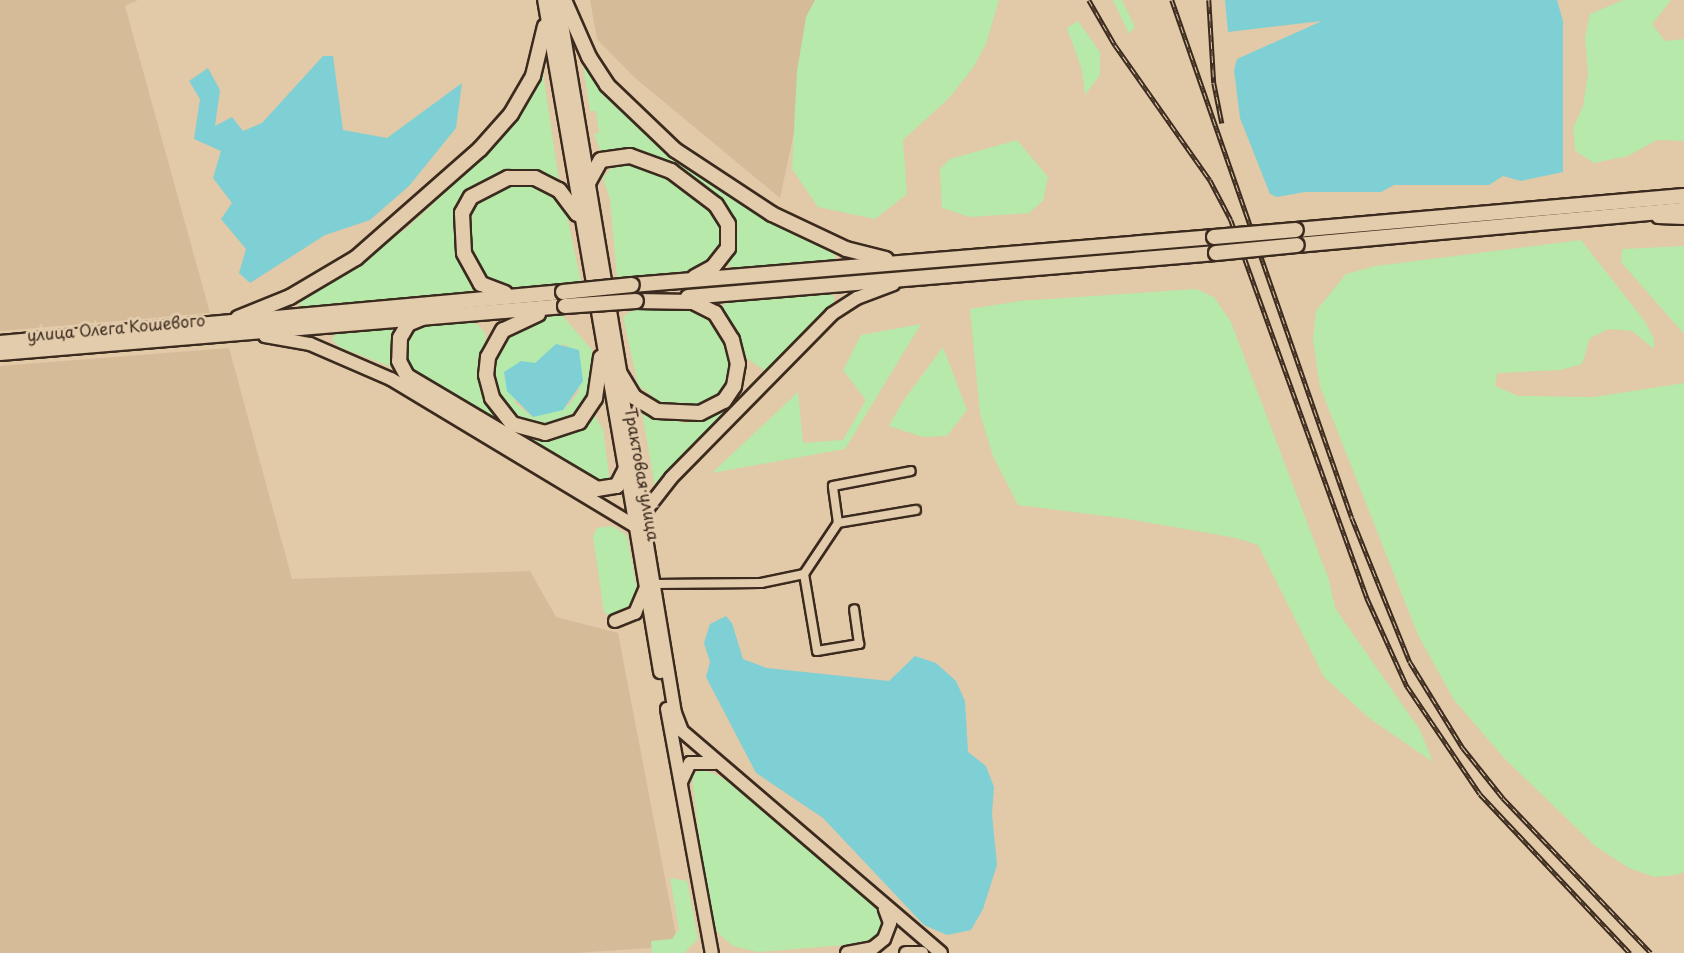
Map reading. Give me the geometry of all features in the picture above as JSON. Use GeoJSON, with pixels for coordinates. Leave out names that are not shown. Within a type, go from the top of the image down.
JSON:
{"type":"FeatureCollection","features":[{"type":"Feature","properties":{"kind":"main road","name":"Трактовая улица"},"geometry":{"type":"LineString","coordinates":[[545,0],[626,468],[640,523]]}},
{"type":"Feature","properties":{"kind":"main road"},"geometry":{"type":"LineString","coordinates":[[214,326],[290,297],[356,258],[480,149],[511,114],[533,76],[543,42],[545,0]]}},
{"type":"Feature","properties":{"kind":"main road","name":"Трактовая улица"},"geometry":{"type":"LineString","coordinates":[[557,0],[619,372],[681,786],[712,953]]}},
{"type":"Feature","properties":{"kind":"main road"},"geometry":{"type":"LineString","coordinates":[[564,0],[593,65],[616,96],[675,150],[737,194],[825,240],[862,255],[942,259]]}},
{"type":"Feature","properties":{"kind":"main road"},"geometry":{"type":"LineString","coordinates":[[587,185],[601,160],[635,157],[681,178],[720,208],[727,220],[728,248],[710,270],[686,279],[632,285]]}},
{"type":"Feature","properties":{"kind":"main road"},"geometry":{"type":"LineString","coordinates":[[519,296],[486,287],[468,263],[460,230],[462,213],[471,197],[508,178],[535,178],[559,190],[582,222]]}},
{"type":"Feature","properties":{"kind":"main road"},"geometry":{"type":"LineString","coordinates":[[632,285],[1684,196]]}},
{"type":"Feature","properties":{"kind":"main road"},"geometry":{"type":"LineString","coordinates":[[602,334],[595,398],[584,417],[556,432],[527,431],[512,424],[496,406],[489,391],[486,375],[490,350],[512,324],[565,306],[944,277],[1684,210]]}},
{"type":"Feature","properties":{"kind":"main road"},"geometry":{"type":"LineString","coordinates":[[1614,215],[1684,218]]}},
{"type":"Feature","properties":{"kind":"main road"},"geometry":{"type":"LineString","coordinates":[[234,335],[279,336],[310,344],[391,379],[640,523],[647,509],[671,478],[836,310],[879,288],[944,277]]}},
{"type":"Feature","properties":{"kind":"main road","name":"улица Олега Кошевого"},"geometry":{"type":"LineString","coordinates":[[0,343],[214,326],[632,285]]}},
{"type":"Feature","properties":{"kind":"main road"},"geometry":{"type":"LineString","coordinates":[[619,372],[628,390],[647,408],[676,414],[712,408],[729,395],[736,380],[734,346],[710,309],[693,302],[636,301]]}},
{"type":"Feature","properties":{"kind":"main road","name":"улица Олега Кошевого"},"geometry":{"type":"LineString","coordinates":[[0,353],[565,306]]}},
{"type":"Feature","properties":{"kind":"main road"},"geometry":{"type":"LineString","coordinates":[[422,318],[406,326],[399,344],[402,369],[413,381],[597,489],[614,489],[626,468]]}},
{"type":"Feature","properties":{"kind":"main road","name":"Трактовая улица"},"geometry":{"type":"LineString","coordinates":[[650,585],[675,713],[684,734],[715,763],[781,813],[882,906],[941,953]]}},
{"type":"Feature","properties":{"kind":"main road"},"geometry":{"type":"LineString","coordinates":[[615,621],[635,613],[650,585]]}},
{"type":"Feature","properties":{"kind":"main road"},"geometry":{"type":"LineString","coordinates":[[681,786],[688,764],[715,763]]}},
{"type":"Feature","properties":{"kind":"main road"},"geometry":{"type":"LineString","coordinates":[[847,953],[873,948],[884,939],[890,923],[882,906]]}},
{"type":"Feature","properties":{"kind":"main road"},"geometry":{"type":"LineString","coordinates":[[906,953],[922,953]]}},
{"type":"Feature","properties":{"kind":"street"},"geometry":{"type":"LineString","coordinates":[[854,609],[859,644],[817,651],[804,574],[838,523],[832,486],[911,471]]}},
{"type":"Feature","properties":{"kind":"street"},"geometry":{"type":"LineString","coordinates":[[838,523],[916,510]]}},
{"type":"Feature","properties":{"kind":"street"},"geometry":{"type":"LineString","coordinates":[[650,585],[761,583],[804,574]]}},
{"type":"Feature","properties":{"kind":"shaded area"},"geometry":{"type":"Polygon","coordinates":[[[0,0],[138,0],[125,6],[210,313],[0,331],[0,0]]]}},
{"type":"Feature","properties":{"kind":"shaded area"},"geometry":{"type":"Polygon","coordinates":[[[590,0],[822,0],[780,198],[634,77],[597,39],[590,0]]]}},
{"type":"Feature","properties":{"kind":"shaded area"},"geometry":{"type":"Polygon","coordinates":[[[229,348],[292,579],[530,571],[556,617],[618,633],[678,946],[576,953],[0,953],[0,366],[229,348]]]}},
{"type":"Feature","properties":{"kind":"green space"},"geometry":{"type":"Polygon","coordinates":[[[815,0],[999,0],[986,44],[973,68],[949,98],[903,140],[907,194],[875,219],[818,207],[792,169],[797,71],[806,17],[815,0]]]}},
{"type":"Feature","properties":{"kind":"green space"},"geometry":{"type":"Polygon","coordinates":[[[1113,0],[1122,0],[1135,27],[1129,34],[1113,0]]]}},
{"type":"Feature","properties":{"kind":"green space"},"geometry":{"type":"Polygon","coordinates":[[[1623,0],[1671,0],[1652,24],[1665,41],[1684,39],[1684,141],[1657,140],[1628,156],[1594,163],[1575,151],[1573,128],[1583,106],[1588,74],[1585,37],[1590,14],[1623,0]]]}},
{"type":"Feature","properties":{"kind":"green space"},"geometry":{"type":"Polygon","coordinates":[[[1078,21],[1100,52],[1100,75],[1085,95],[1082,70],[1067,28],[1078,21]]]}},
{"type":"Feature","properties":{"kind":"green space"},"geometry":{"type":"Polygon","coordinates":[[[581,51],[593,76],[615,102],[831,249],[837,261],[731,269],[729,263],[738,229],[732,213],[719,198],[687,174],[654,156],[621,148],[601,152],[594,134],[599,133],[596,111],[590,111],[581,51]]]}},
{"type":"Feature","properties":{"kind":"green space"},"geometry":{"type":"Polygon","coordinates":[[[543,73],[559,181],[529,170],[510,172],[488,179],[468,195],[456,232],[473,288],[471,292],[300,308],[301,299],[406,229],[486,154],[509,128],[543,73]]]}},
{"type":"Feature","properties":{"kind":"green space"},"geometry":{"type":"Polygon","coordinates":[[[1017,140],[1048,177],[1043,201],[1029,213],[970,217],[942,208],[940,169],[950,159],[1017,140]]]}},
{"type":"Feature","properties":{"kind":"green space"},"geometry":{"type":"Polygon","coordinates":[[[625,161],[663,173],[720,215],[726,234],[719,254],[696,272],[617,279],[610,199],[603,178],[612,167],[610,163],[625,161]]]}},
{"type":"Feature","properties":{"kind":"green space"},"geometry":{"type":"Polygon","coordinates":[[[533,184],[550,193],[567,216],[581,282],[510,289],[490,280],[477,264],[469,242],[474,207],[507,185],[533,184]]]}},
{"type":"Feature","properties":{"kind":"green space"},"geometry":{"type":"Polygon","coordinates":[[[1581,240],[1644,320],[1654,339],[1654,349],[1632,331],[1609,329],[1590,338],[1582,364],[1561,370],[1497,373],[1495,386],[1518,396],[1594,397],[1684,383],[1684,872],[1676,875],[1654,877],[1629,868],[1595,846],[1504,758],[1454,700],[1418,635],[1320,387],[1313,340],[1316,311],[1346,274],[1376,266],[1581,240]]]}},
{"type":"Feature","properties":{"kind":"green space"},"geometry":{"type":"Polygon","coordinates":[[[1684,246],[1684,334],[1621,262],[1622,249],[1684,246]]]}},
{"type":"Feature","properties":{"kind":"green space"},"geometry":{"type":"Polygon","coordinates":[[[1196,289],[1214,297],[1231,322],[1329,580],[1335,608],[1420,730],[1433,762],[1369,718],[1324,677],[1258,545],[1236,538],[1128,519],[1018,505],[993,456],[980,414],[970,309],[1019,301],[1196,289]]]}},
{"type":"Feature","properties":{"kind":"green space"},"geometry":{"type":"Polygon","coordinates":[[[827,292],[834,296],[834,306],[767,372],[746,358],[739,335],[722,306],[732,299],[827,292]]]}},
{"type":"Feature","properties":{"kind":"green space"},"geometry":{"type":"Polygon","coordinates":[[[684,307],[702,315],[721,333],[730,352],[729,384],[718,397],[700,407],[667,407],[638,385],[623,317],[635,308],[684,307]]]}},
{"type":"Feature","properties":{"kind":"green space"},"geometry":{"type":"Polygon","coordinates":[[[561,314],[592,350],[591,388],[583,405],[566,418],[547,423],[527,420],[510,411],[497,394],[492,363],[506,335],[533,321],[561,314]],[[564,344],[535,364],[520,361],[515,403],[533,417],[569,405],[579,391],[572,350],[564,344]]]}},
{"type":"Feature","properties":{"kind":"green space"},"geometry":{"type":"Polygon","coordinates":[[[465,320],[477,324],[486,334],[479,374],[484,396],[498,418],[522,435],[542,438],[582,425],[594,415],[603,429],[610,482],[600,482],[416,381],[405,362],[405,336],[415,325],[465,320]]]}},
{"type":"Feature","properties":{"kind":"green space"},"geometry":{"type":"Polygon","coordinates":[[[921,324],[845,449],[712,473],[798,392],[803,443],[843,440],[866,400],[843,370],[861,335],[921,324]]]}},
{"type":"Feature","properties":{"kind":"green space"},"geometry":{"type":"Polygon","coordinates":[[[395,329],[392,367],[341,348],[332,340],[335,334],[395,329]]]}},
{"type":"Feature","properties":{"kind":"green space"},"geometry":{"type":"Polygon","coordinates":[[[943,347],[967,410],[947,436],[923,437],[889,426],[903,401],[943,347]]]}},
{"type":"Feature","properties":{"kind":"green space"},"geometry":{"type":"Polygon","coordinates":[[[731,405],[655,487],[642,412],[684,423],[707,419],[731,405]]]}},
{"type":"Feature","properties":{"kind":"green space"},"geometry":{"type":"Polygon","coordinates":[[[613,526],[627,536],[639,601],[628,614],[610,617],[604,612],[593,537],[597,528],[613,526]]]}},
{"type":"Feature","properties":{"kind":"green space"},"geometry":{"type":"Polygon","coordinates":[[[701,770],[713,773],[781,813],[878,909],[884,924],[875,937],[858,944],[758,952],[733,946],[717,932],[706,897],[692,775],[701,770]]]}},
{"type":"Feature","properties":{"kind":"green space"},"geometry":{"type":"Polygon","coordinates":[[[670,878],[687,881],[698,939],[684,953],[652,953],[651,941],[672,939],[679,929],[670,878]]]}},
{"type":"Feature","properties":{"kind":"water"},"geometry":{"type":"Polygon","coordinates":[[[1225,0],[1557,0],[1563,21],[1563,172],[1521,181],[1503,176],[1489,185],[1394,185],[1381,192],[1305,192],[1277,197],[1270,194],[1240,118],[1234,70],[1237,59],[1322,21],[1228,32],[1225,0]]]}},
{"type":"Feature","properties":{"kind":"water"},"geometry":{"type":"Polygon","coordinates":[[[323,56],[333,56],[343,130],[387,138],[462,83],[456,128],[409,186],[370,220],[325,235],[250,283],[239,273],[246,249],[221,219],[232,203],[213,178],[221,151],[194,139],[200,99],[189,81],[208,68],[220,90],[215,126],[232,117],[243,131],[262,123],[323,56]]]}},
{"type":"Feature","properties":{"kind":"water"},"geometry":{"type":"Polygon","coordinates":[[[556,344],[579,350],[583,381],[563,410],[533,417],[507,391],[504,372],[521,361],[535,363],[556,344]]]}},
{"type":"Feature","properties":{"kind":"water"},"geometry":{"type":"Polygon","coordinates":[[[726,616],[732,623],[743,659],[767,668],[889,681],[915,656],[936,663],[956,681],[965,701],[968,752],[986,766],[994,787],[992,814],[997,865],[983,909],[971,930],[947,935],[924,925],[823,818],[756,773],[706,677],[710,662],[704,643],[710,624],[726,616]]]}},
{"type":"Feature","properties":{"kind":"railway"},"geometry":{"type":"LineString","coordinates":[[1089,0],[1115,45],[1210,180],[1231,220],[1367,598],[1407,686],[1480,794],[1630,953]]}},
{"type":"Feature","properties":{"kind":"railway"},"geometry":{"type":"LineString","coordinates":[[1172,0],[1352,518],[1410,662],[1463,748],[1503,798],[1651,953]]}},
{"type":"Feature","properties":{"kind":"railway"},"geometry":{"type":"LineString","coordinates":[[1209,0],[1214,83],[1222,123]]}}]}
